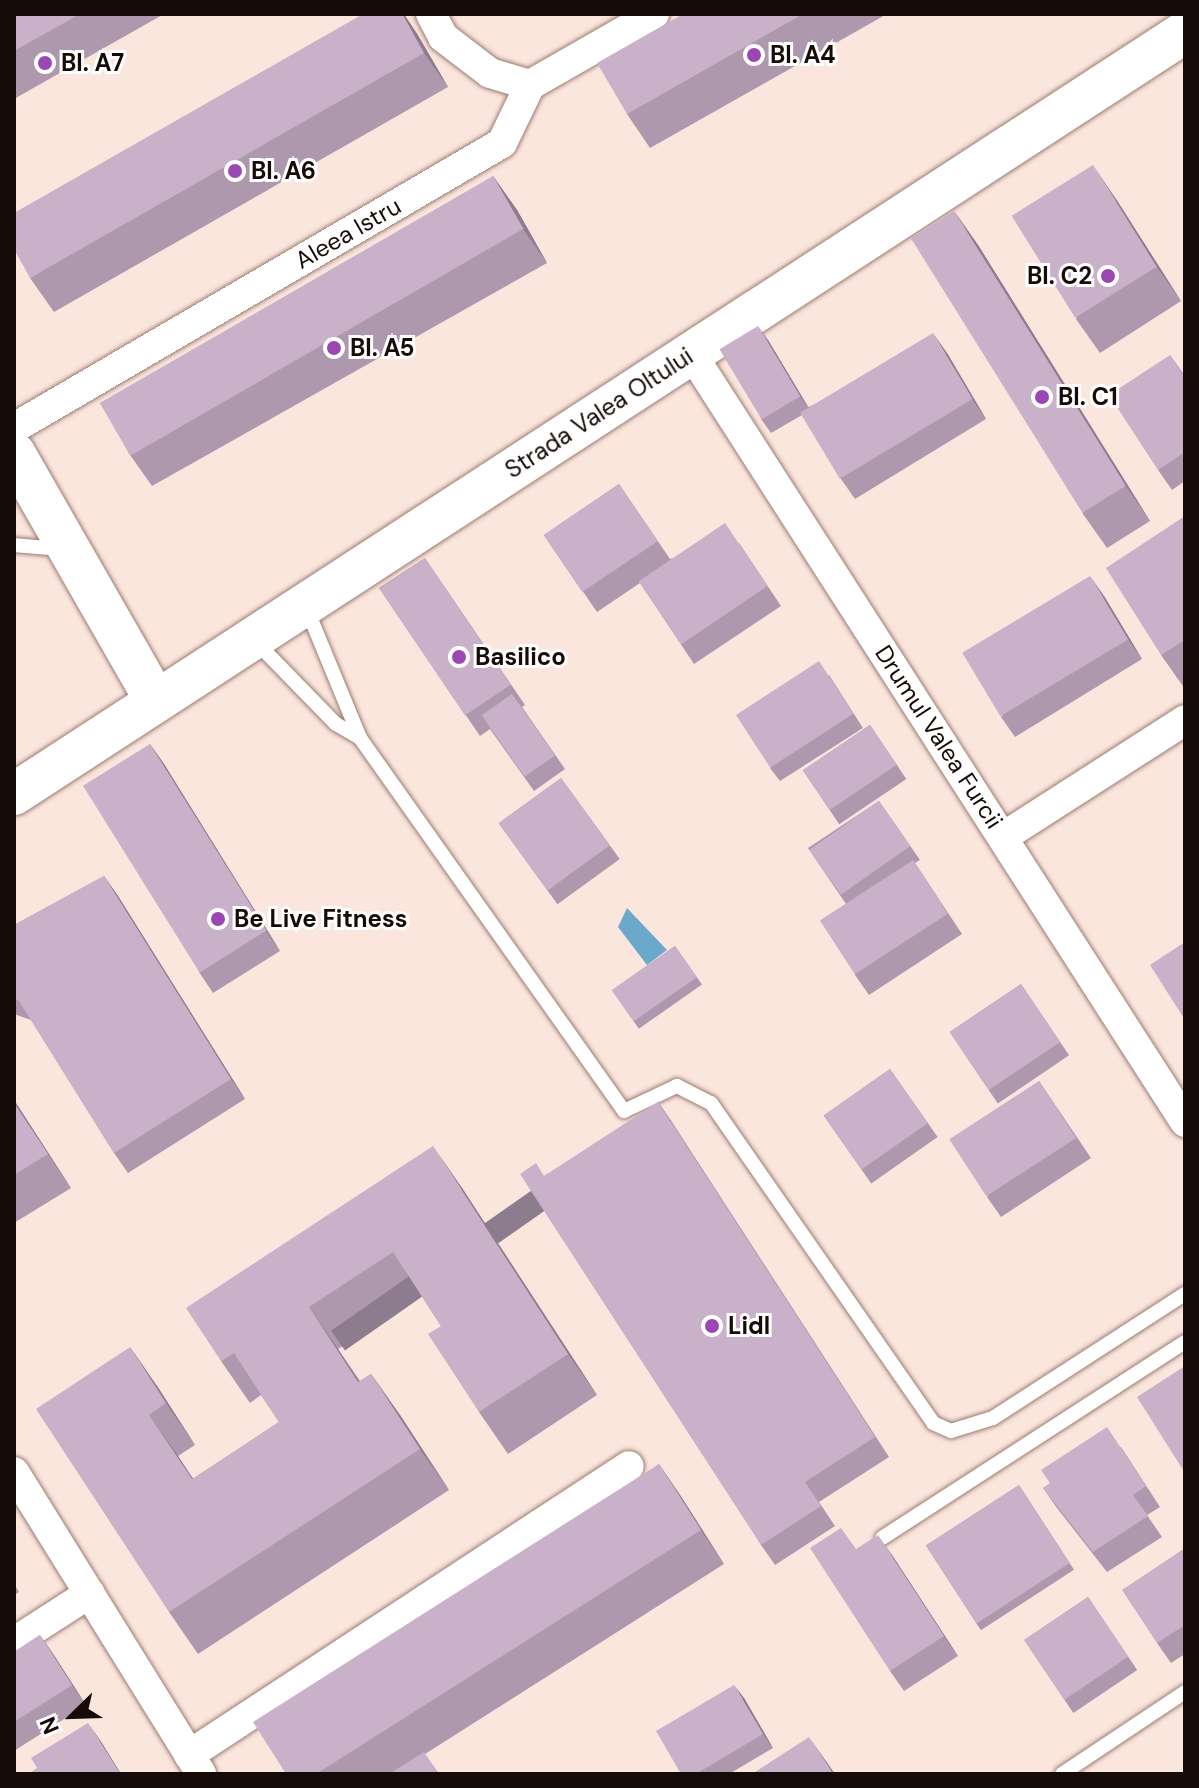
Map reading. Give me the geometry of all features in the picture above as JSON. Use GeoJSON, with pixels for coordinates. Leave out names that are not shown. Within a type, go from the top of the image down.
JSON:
{"type":"FeatureCollection","features":[{"type":"Feature","properties":{"kind":"main road","name":"Strada Valea Oltului"},"geometry":{"type":"LineString","coordinates":[[14,794],[1185,32]]}},
{"type":"Feature","properties":{"kind":"main road"},"geometry":{"type":"LineString","coordinates":[[14,453],[156,701]]}},
{"type":"Feature","properties":{"kind":"street"},"geometry":{"type":"LineString","coordinates":[[431,14],[443,37],[490,73],[530,85],[654,14]]}},
{"type":"Feature","properties":{"kind":"street","name":"Aleea Istru"},"geometry":{"type":"LineString","coordinates":[[14,428],[502,143],[530,85]]}},
{"type":"Feature","properties":{"kind":"street","name":"Drumul Valea Furcii"},"geometry":{"type":"LineString","coordinates":[[691,353],[1185,1122]]}},
{"type":"Feature","properties":{"kind":"street"},"geometry":{"type":"LineString","coordinates":[[1003,837],[1185,720]]}},
{"type":"Feature","properties":{"kind":"street"},"geometry":{"type":"LineString","coordinates":[[14,1472],[195,1764],[629,1466]]}},
{"type":"Feature","properties":{"kind":"street"},"geometry":{"type":"LineString","coordinates":[[14,1642],[90,1593]]}},
{"type":"Feature","properties":{"kind":"lane"},"geometry":{"type":"LineString","coordinates":[[14,545],[69,550]]}},
{"type":"Feature","properties":{"kind":"lane"},"geometry":{"type":"LineString","coordinates":[[305,604],[360,738],[624,1111],[677,1086],[711,1103],[728,1122],[933,1423],[951,1431],[993,1418],[1185,1294]]}},
{"type":"Feature","properties":{"kind":"lane"},"geometry":{"type":"LineString","coordinates":[[251,639],[336,724],[360,738]]}},
{"type":"Feature","properties":{"kind":"lane"},"geometry":{"type":"LineString","coordinates":[[882,1538],[1185,1342]]}},
{"type":"Feature","properties":{"kind":"lane"},"geometry":{"type":"LineString","coordinates":[[1062,1774],[1185,1692]]}},
{"type":"Feature","properties":{"kind":"water"},"geometry":{"type":"Polygon","coordinates":[[[627,908],[667,950],[647,965],[618,927],[627,908]]]}},
{"type":"Feature","properties":{"kind":"building"},"geometry":{"type":"Polygon","coordinates":[[[14,14],[80,14],[14,51],[14,14]]]}},
{"type":"Feature","properties":{"kind":"building"},"geometry":{"type":"Polygon","coordinates":[[[363,14],[402,14],[424,53],[30,278],[14,249],[14,213],[363,14]]]}},
{"type":"Feature","properties":{"kind":"building"},"geometry":{"type":"Polygon","coordinates":[[[683,14],[803,14],[627,114],[597,63],[683,14]]]}},
{"type":"Feature","properties":{"kind":"building","name":"Bl. C2"},"geometry":{"type":"Polygon","coordinates":[[[1093,165],[1157,267],[1075,318],[1012,216],[1093,165]]]}},
{"type":"Feature","properties":{"kind":"building"},"geometry":{"type":"Polygon","coordinates":[[[493,176],[524,229],[130,456],[100,403],[493,176]]]}},
{"type":"Feature","properties":{"kind":"building","name":"Bl. C1"},"geometry":{"type":"Polygon","coordinates":[[[954,211],[1126,486],[1082,513],[911,238],[954,211]]]}},
{"type":"Feature","properties":{"kind":"building"},"geometry":{"type":"Polygon","coordinates":[[[758,326],[800,396],[762,419],[719,349],[758,326]]]}},
{"type":"Feature","properties":{"kind":"building"},"geometry":{"type":"Polygon","coordinates":[[[933,333],[973,399],[840,479],[800,413],[933,333]]]}},
{"type":"Feature","properties":{"kind":"building"},"geometry":{"type":"Polygon","coordinates":[[[1170,355],[1185,378],[1185,452],[1158,470],[1109,395],[1170,355]]]}},
{"type":"Feature","properties":{"kind":"building"},"geometry":{"type":"Polygon","coordinates":[[[619,484],[658,541],[582,592],[544,535],[619,484]]]}},
{"type":"Feature","properties":{"kind":"building"},"geometry":{"type":"Polygon","coordinates":[[[1185,516],[1185,640],[1161,655],[1106,568],[1185,516]]]}},
{"type":"Feature","properties":{"kind":"building"},"geometry":{"type":"Polygon","coordinates":[[[725,523],[767,586],[681,644],[639,581],[725,523]]]}},
{"type":"Feature","properties":{"kind":"building","name":"Basilico"},"geometry":{"type":"Polygon","coordinates":[[[425,558],[511,685],[465,716],[379,589],[425,558]]]}},
{"type":"Feature","properties":{"kind":"building"},"geometry":{"type":"Polygon","coordinates":[[[1090,576],[1128,639],[1000,716],[962,653],[1090,576]]]}},
{"type":"Feature","properties":{"kind":"building"},"geometry":{"type":"Polygon","coordinates":[[[819,661],[853,714],[770,768],[736,715],[819,661]]]}},
{"type":"Feature","properties":{"kind":"building"},"geometry":{"type":"Polygon","coordinates":[[[512,694],[555,755],[525,777],[482,715],[512,694]]]}},
{"type":"Feature","properties":{"kind":"building"},"geometry":{"type":"Polygon","coordinates":[[[870,725],[897,765],[830,810],[803,770],[870,725]]]}},
{"type":"Feature","properties":{"kind":"building"},"geometry":{"type":"Polygon","coordinates":[[[150,744],[267,931],[200,972],[83,786],[150,744]]]}},
{"type":"Feature","properties":{"kind":"building"},"geometry":{"type":"Polygon","coordinates":[[[561,778],[610,845],[547,890],[499,823],[561,778]]]}},
{"type":"Feature","properties":{"kind":"building"},"geometry":{"type":"Polygon","coordinates":[[[879,801],[911,846],[841,895],[809,850],[879,801]]]}},
{"type":"Feature","properties":{"kind":"building"},"geometry":{"type":"Polygon","coordinates":[[[913,860],[948,914],[855,974],[820,920],[913,860]]]}},
{"type":"Feature","properties":{"kind":"building"},"geometry":{"type":"Polygon","coordinates":[[[104,876],[231,1079],[114,1153],[19,1001],[14,999],[14,925],[104,876]]]}},
{"type":"Feature","properties":{"kind":"building"},"geometry":{"type":"Polygon","coordinates":[[[1185,942],[1185,1020],[1150,965],[1185,942]]]}},
{"type":"Feature","properties":{"kind":"building"},"geometry":{"type":"Polygon","coordinates":[[[675,946],[697,977],[634,1021],[612,990],[675,946]]]}},
{"type":"Feature","properties":{"kind":"building"},"geometry":{"type":"Polygon","coordinates":[[[1021,984],[1060,1042],[989,1090],[950,1032],[1021,984]]]}},
{"type":"Feature","properties":{"kind":"building"},"geometry":{"type":"Polygon","coordinates":[[[890,1069],[928,1123],[862,1170],[824,1115],[890,1069]]]}},
{"type":"Feature","properties":{"kind":"building"},"geometry":{"type":"Polygon","coordinates":[[[1039,1081],[1076,1138],[986,1196],[949,1139],[1039,1081]]]}},
{"type":"Feature","properties":{"kind":"building","name":"Lidl"},"geometry":{"type":"Polygon","coordinates":[[[658,1102],[875,1437],[805,1482],[821,1506],[761,1545],[520,1174],[536,1163],[544,1176],[658,1102]]]}},
{"type":"Feature","properties":{"kind":"building"},"geometry":{"type":"Polygon","coordinates":[[[14,1103],[48,1154],[14,1175],[14,1103]]]}},
{"type":"Feature","properties":{"kind":"building"},"geometry":{"type":"Polygon","coordinates":[[[433,1146],[568,1354],[479,1412],[428,1334],[441,1326],[393,1252],[309,1307],[358,1382],[371,1374],[420,1449],[169,1612],[36,1409],[130,1347],[166,1403],[149,1415],[192,1479],[279,1422],[234,1353],[221,1361],[186,1308],[433,1146]]]}},
{"type":"Feature","properties":{"kind":"building"},"geometry":{"type":"Polygon","coordinates":[[[1185,1366],[1185,1473],[1137,1397],[1185,1366]]]}},
{"type":"Feature","properties":{"kind":"building"},"geometry":{"type":"Polygon","coordinates":[[[1107,1427],[1146,1486],[1133,1495],[1148,1516],[1093,1552],[1043,1488],[1050,1483],[1041,1470],[1107,1427]]]}},
{"type":"Feature","properties":{"kind":"building"},"geometry":{"type":"Polygon","coordinates":[[[659,1464],[701,1530],[316,1774],[286,1774],[253,1722],[659,1464]]]}},
{"type":"Feature","properties":{"kind":"building"},"geometry":{"type":"Polygon","coordinates":[[[1019,1485],[1070,1563],[977,1623],[926,1545],[1019,1485]]]}},
{"type":"Feature","properties":{"kind":"building"},"geometry":{"type":"Polygon","coordinates":[[[841,1528],[856,1549],[878,1535],[944,1636],[890,1671],[810,1548],[841,1528]]]}},
{"type":"Feature","properties":{"kind":"building"},"geometry":{"type":"Polygon","coordinates":[[[1185,1548],[1185,1625],[1157,1643],[1122,1590],[1185,1548]]]}},
{"type":"Feature","properties":{"kind":"building"},"geometry":{"type":"Polygon","coordinates":[[[1088,1597],[1128,1657],[1064,1700],[1024,1640],[1088,1597]]]}},
{"type":"Feature","properties":{"kind":"building"},"geometry":{"type":"Polygon","coordinates":[[[40,1635],[72,1685],[14,1722],[14,1652],[40,1635]]]}},
{"type":"Feature","properties":{"kind":"building"},"geometry":{"type":"Polygon","coordinates":[[[734,1685],[763,1734],[696,1774],[681,1774],[656,1731],[734,1685]]]}},
{"type":"Feature","properties":{"kind":"building"},"geometry":{"type":"Polygon","coordinates":[[[88,1723],[120,1774],[28,1774],[37,1768],[31,1758],[88,1723]]]}},
{"type":"Feature","properties":{"kind":"building"},"geometry":{"type":"Polygon","coordinates":[[[809,1737],[833,1774],[752,1774],[809,1737]]]}},
{"type":"Feature","properties":{"kind":"building"},"geometry":{"type":"Polygon","coordinates":[[[424,1752],[438,1774],[389,1774],[424,1752]]]}},
{"type":"Feature","properties":{"kind":"place","name":"Bl. A4"},"geometry":{"type":"Point","coordinates":[754,55]}},
{"type":"Feature","properties":{"kind":"place","name":"Bl. A7"},"geometry":{"type":"Point","coordinates":[45,63]}},
{"type":"Feature","properties":{"kind":"place","name":"Bl. A6"},"geometry":{"type":"Point","coordinates":[235,171]}},
{"type":"Feature","properties":{"kind":"place","name":"Bl. C2"},"geometry":{"type":"Point","coordinates":[1108,276]}},
{"type":"Feature","properties":{"kind":"place","name":"Bl. A5"},"geometry":{"type":"Point","coordinates":[334,348]}},
{"type":"Feature","properties":{"kind":"place","name":"Bl. C1"},"geometry":{"type":"Point","coordinates":[1042,397]}},
{"type":"Feature","properties":{"kind":"place","name":"Basilico"},"geometry":{"type":"Point","coordinates":[459,657]}},
{"type":"Feature","properties":{"kind":"place","name":"Be Live Fitness"},"geometry":{"type":"Point","coordinates":[218,919]}},
{"type":"Feature","properties":{"kind":"place","name":"Lidl"},"geometry":{"type":"Point","coordinates":[712,1326]}}]}
